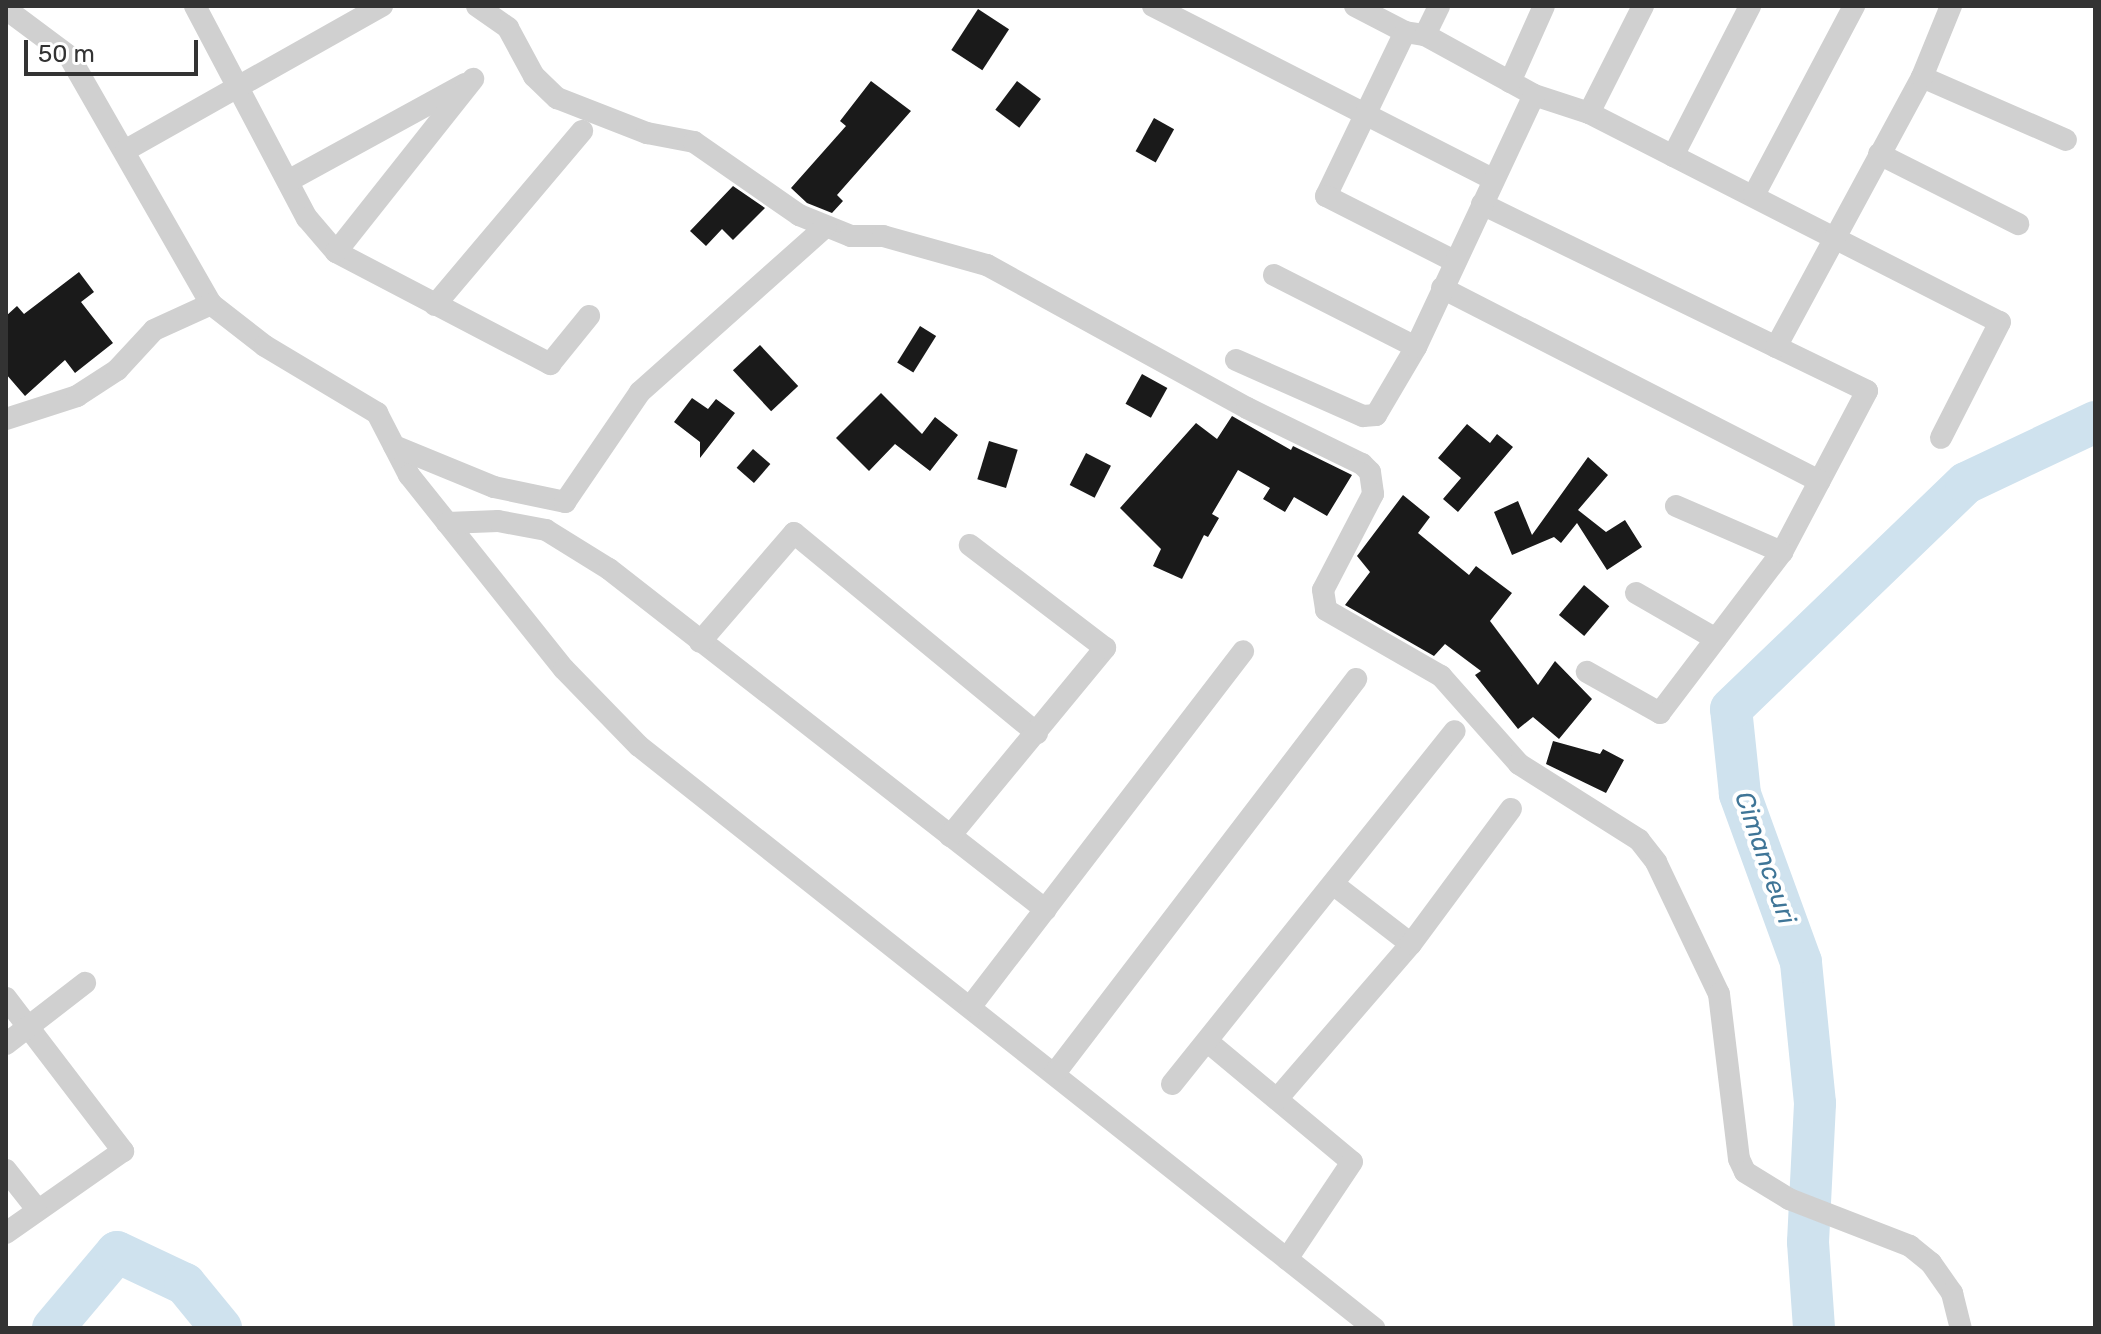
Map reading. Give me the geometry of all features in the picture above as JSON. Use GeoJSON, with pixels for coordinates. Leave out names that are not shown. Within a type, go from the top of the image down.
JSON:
{"type":"FeatureCollection","features":[{"type":"Feature","properties":{"kind":"street"},"geometry":{"type":"LineString","coordinates":[[195,6],[307,218],[336,252],[550,364],[589,316]]}},
{"type":"Feature","properties":{"kind":"street"},"geometry":{"type":"LineString","coordinates":[[126,150],[382,6]]}},
{"type":"Feature","properties":{"kind":"street"},"geometry":{"type":"LineString","coordinates":[[477,6],[508,28],[534,76],[557,98],[647,133],[694,142],[799,215],[826,226],[987,265],[1370,472],[1373,494],[1323,590],[1326,610],[1441,676],[1519,764],[1639,840],[1656,862],[1719,994],[1739,1159],[1745,1172],[1789,1199],[1892,1235],[1931,1263],[1952,1293],[1961,1328]]}},
{"type":"Feature","properties":{"kind":"street"},"geometry":{"type":"LineString","coordinates":[[1153,6],[1493,179]]}},
{"type":"Feature","properties":{"kind":"street"},"geometry":{"type":"LineString","coordinates":[[1355,6],[1534,95],[1589,113],[2000,322],[1941,438]]}},
{"type":"Feature","properties":{"kind":"street"},"geometry":{"type":"LineString","coordinates":[[1439,6],[1415,34],[1362,115],[1326,196],[1454,261]]}},
{"type":"Feature","properties":{"kind":"street"},"geometry":{"type":"LineString","coordinates":[[1510,82],[1544,6]]}},
{"type":"Feature","properties":{"kind":"street"},"geometry":{"type":"LineString","coordinates":[[1589,113],[1643,6]]}},
{"type":"Feature","properties":{"kind":"street"},"geometry":{"type":"LineString","coordinates":[[1673,156],[1750,6]]}},
{"type":"Feature","properties":{"kind":"street"},"geometry":{"type":"LineString","coordinates":[[1754,195],[1854,6]]}},
{"type":"Feature","properties":{"kind":"street"},"geometry":{"type":"LineString","coordinates":[[1776,347],[1832,238],[1922,77],[1951,6]]}},
{"type":"Feature","properties":{"kind":"street"},"geometry":{"type":"LineString","coordinates":[[6,9],[69,56],[126,150],[211,304],[265,346],[377,413],[394,446],[447,523],[564,669],[639,746],[1374,1328]]}},
{"type":"Feature","properties":{"kind":"street"},"geometry":{"type":"LineString","coordinates":[[1922,77],[2066,140]]}},
{"type":"Feature","properties":{"kind":"street"},"geometry":{"type":"LineString","coordinates":[[288,181],[473,79],[336,252]]}},
{"type":"Feature","properties":{"kind":"street"},"geometry":{"type":"LineString","coordinates":[[1236,360],[1371,417],[1382,410],[1416,347],[1534,95]]}},
{"type":"Feature","properties":{"kind":"street"},"geometry":{"type":"LineString","coordinates":[[435,305],[582,131]]}},
{"type":"Feature","properties":{"kind":"street"},"geometry":{"type":"LineString","coordinates":[[1879,154],[2018,224]]}},
{"type":"Feature","properties":{"kind":"street"},"geometry":{"type":"LineString","coordinates":[[1482,204],[1867,391],[1782,552],[1660,713],[1587,672]]}},
{"type":"Feature","properties":{"kind":"street"},"geometry":{"type":"LineString","coordinates":[[394,446],[494,487],[565,502],[640,392],[826,226]]}},
{"type":"Feature","properties":{"kind":"street"},"geometry":{"type":"LineString","coordinates":[[1274,275],[1416,347]]}},
{"type":"Feature","properties":{"kind":"street"},"geometry":{"type":"LineString","coordinates":[[1442,288],[1819,481]]}},
{"type":"Feature","properties":{"kind":"street"},"geometry":{"type":"LineString","coordinates":[[6,419],[77,396],[117,370],[154,330],[211,304]]}},
{"type":"Feature","properties":{"kind":"street"},"geometry":{"type":"LineString","coordinates":[[1676,506],[1782,552]]}},
{"type":"Feature","properties":{"kind":"street"},"geometry":{"type":"LineString","coordinates":[[447,523],[498,521],[546,530],[609,569],[1046,910]]}},
{"type":"Feature","properties":{"kind":"street"},"geometry":{"type":"LineString","coordinates":[[700,642],[794,533],[1037,733]]}},
{"type":"Feature","properties":{"kind":"street"},"geometry":{"type":"LineString","coordinates":[[950,836],[1105,648],[970,545]]}},
{"type":"Feature","properties":{"kind":"street"},"geometry":{"type":"LineString","coordinates":[[1636,593],[1716,639]]}},
{"type":"Feature","properties":{"kind":"street"},"geometry":{"type":"LineString","coordinates":[[971,1006],[1243,651]]}},
{"type":"Feature","properties":{"kind":"street"},"geometry":{"type":"LineString","coordinates":[[1055,1073],[1356,679]]}},
{"type":"Feature","properties":{"kind":"street"},"geometry":{"type":"LineString","coordinates":[[1172,1084],[1455,731]]}},
{"type":"Feature","properties":{"kind":"street"},"geometry":{"type":"LineString","coordinates":[[1277,1099],[1411,944],[1511,809]]}},
{"type":"Feature","properties":{"kind":"street"},"geometry":{"type":"LineString","coordinates":[[1333,884],[1411,944]]}},
{"type":"Feature","properties":{"kind":"street"},"geometry":{"type":"LineString","coordinates":[[6,1044],[85,983]]}},
{"type":"Feature","properties":{"kind":"street"},"geometry":{"type":"LineString","coordinates":[[6,998],[123,1151],[36,1208],[6,1233]]}},
{"type":"Feature","properties":{"kind":"street"},"geometry":{"type":"LineString","coordinates":[[1208,1042],[1352,1162],[1287,1259]]}},
{"type":"Feature","properties":{"kind":"street"},"geometry":{"type":"LineString","coordinates":[[6,1170],[36,1208]]}},
{"type":"Feature","properties":{"kind":"building"},"geometry":{"type":"Polygon","coordinates":[[[978,9],[1009,29],[982,70],[951,50],[978,9]]]}},
{"type":"Feature","properties":{"kind":"building"},"geometry":{"type":"Polygon","coordinates":[[[871,81],[911,111],[837,195],[843,201],[832,213],[807,203],[791,188],[846,126],[840,121],[871,81]]]}},
{"type":"Feature","properties":{"kind":"building"},"geometry":{"type":"Polygon","coordinates":[[[1017,81],[1041,99],[1019,128],[995,110],[1017,81]]]}},
{"type":"Feature","properties":{"kind":"building"},"geometry":{"type":"Polygon","coordinates":[[[1154,118],[1174,129],[1156,162],[1136,151],[1154,118]]]}},
{"type":"Feature","properties":{"kind":"building"},"geometry":{"type":"Polygon","coordinates":[[[733,186],[765,208],[733,240],[722,229],[706,246],[690,231],[733,186]]]}},
{"type":"Feature","properties":{"kind":"building"},"geometry":{"type":"Polygon","coordinates":[[[79,272],[94,292],[81,302],[113,343],[75,373],[65,360],[25,396],[6,374],[6,316],[17,306],[24,314],[79,272]]]}},
{"type":"Feature","properties":{"kind":"building"},"geometry":{"type":"Polygon","coordinates":[[[920,326],[936,336],[913,373],[897,362],[920,326]]]}},
{"type":"Feature","properties":{"kind":"building"},"geometry":{"type":"Polygon","coordinates":[[[760,345],[798,386],[771,411],[733,370],[760,345]]]}},
{"type":"Feature","properties":{"kind":"building"},"geometry":{"type":"Polygon","coordinates":[[[1142,374],[1167,388],[1151,418],[1126,404],[1142,374]]]}},
{"type":"Feature","properties":{"kind":"building"},"geometry":{"type":"Polygon","coordinates":[[[881,393],[922,434],[935,417],[958,435],[930,471],[895,444],[869,471],[836,438],[881,393]]]}},
{"type":"Feature","properties":{"kind":"building"},"geometry":{"type":"Polygon","coordinates":[[[692,398],[708,409],[716,399],[735,413],[700,458],[700,442],[674,422],[692,398]]]}},
{"type":"Feature","properties":{"kind":"building"},"geometry":{"type":"Polygon","coordinates":[[[1232,416],[1291,450],[1293,446],[1352,475],[1327,516],[1294,497],[1285,512],[1263,499],[1270,488],[1238,470],[1212,514],[1219,518],[1208,537],[1204,535],[1182,579],[1153,566],[1161,549],[1120,508],[1196,423],[1217,439],[1232,416]]]}},
{"type":"Feature","properties":{"kind":"building"},"geometry":{"type":"Polygon","coordinates":[[[1467,424],[1490,443],[1497,434],[1513,447],[1458,512],[1443,499],[1461,478],[1438,458],[1467,424]]]}},
{"type":"Feature","properties":{"kind":"building"},"geometry":{"type":"Polygon","coordinates":[[[989,441],[1018,450],[1006,488],[977,479],[989,441]]]}},
{"type":"Feature","properties":{"kind":"building"},"geometry":{"type":"Polygon","coordinates":[[[753,449],[770,464],[754,483],[737,468],[753,449]]]}},
{"type":"Feature","properties":{"kind":"building"},"geometry":{"type":"Polygon","coordinates":[[[1086,453],[1111,466],[1095,498],[1070,485],[1086,453]]]}},
{"type":"Feature","properties":{"kind":"building"},"geometry":{"type":"Polygon","coordinates":[[[1588,457],[1608,475],[1578,510],[1606,532],[1625,520],[1642,547],[1607,570],[1577,523],[1561,543],[1554,537],[1512,555],[1494,512],[1518,501],[1532,535],[1588,457]]]}},
{"type":"Feature","properties":{"kind":"building"},"geometry":{"type":"Polygon","coordinates":[[[1403,495],[1430,517],[1418,533],[1469,575],[1476,566],[1512,593],[1490,621],[1538,685],[1555,661],[1592,699],[1559,739],[1533,717],[1518,729],[1475,675],[1481,671],[1445,644],[1434,656],[1345,605],[1370,572],[1357,556],[1403,495]]]}},
{"type":"Feature","properties":{"kind":"building"},"geometry":{"type":"Polygon","coordinates":[[[1584,585],[1609,606],[1584,636],[1559,615],[1584,585]]]}},
{"type":"Feature","properties":{"kind":"building"},"geometry":{"type":"Polygon","coordinates":[[[1553,741],[1600,754],[1603,749],[1624,760],[1606,793],[1546,764],[1553,741]]]}},
{"type":"Feature","properties":{"kind":"waterway","name":"Cimanceuri"},"geometry":{"type":"LineString","coordinates":[[1814,1328],[1808,1242],[1815,1103],[1801,962],[1740,794],[1731,709],[1966,483],[2095,422]]}},
{"type":"Feature","properties":{"kind":"waterway","name":"Cimanceuri"},"geometry":{"type":"LineString","coordinates":[[53,1328],[117,1252],[185,1284],[221,1328]]}}]}
